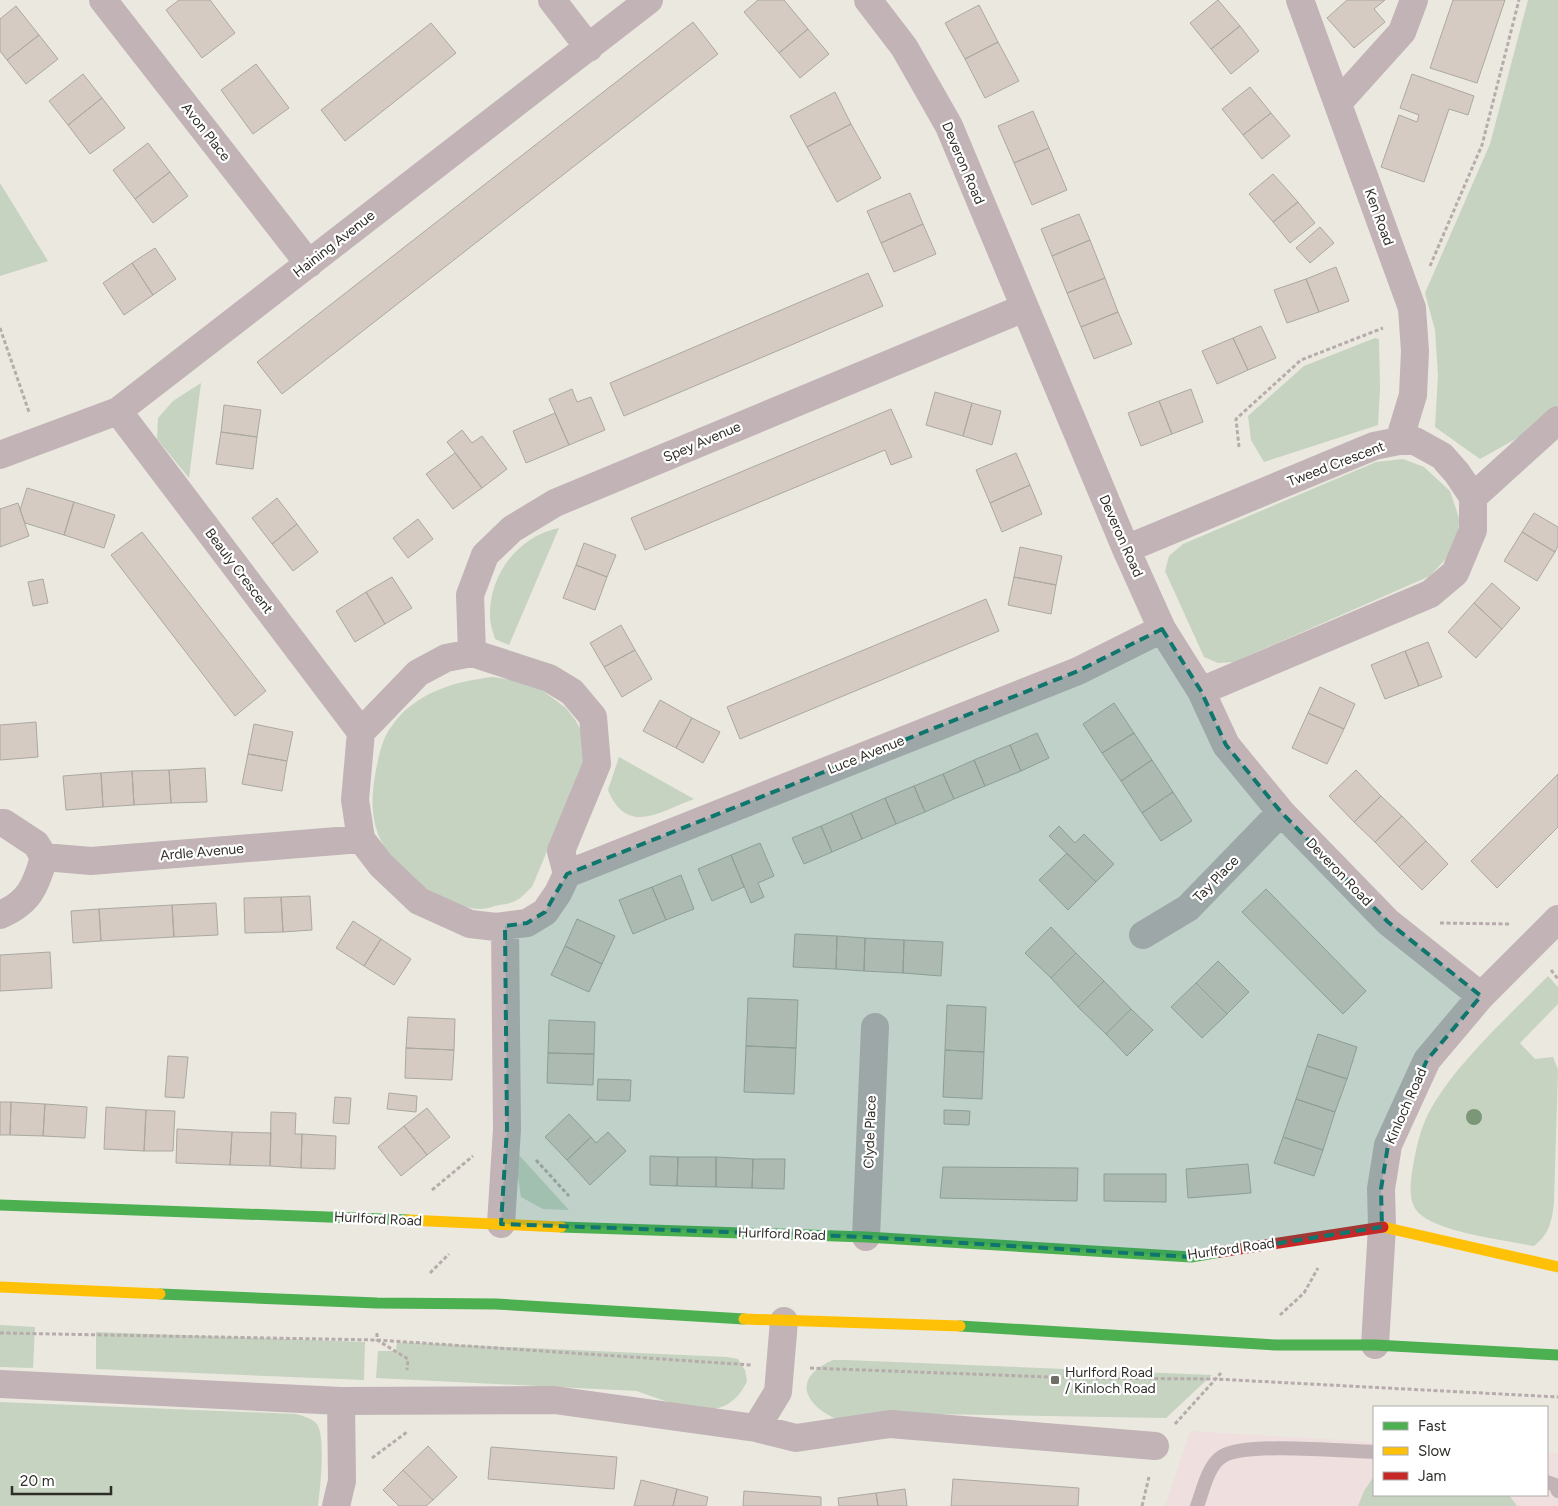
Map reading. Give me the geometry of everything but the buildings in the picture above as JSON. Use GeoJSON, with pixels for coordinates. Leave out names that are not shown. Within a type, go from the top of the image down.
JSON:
{"type":"FeatureCollection","features":[{"type":"Feature","properties":{"kind":"street","name":"Avon Place"},"geometry":{"type":"LineString","coordinates":[[103,0],[309,264]]}},
{"type":"Feature","properties":{"kind":"street"},"geometry":{"type":"LineString","coordinates":[[552,0],[589,48]]}},
{"type":"Feature","properties":{"kind":"street","name":"Haining Avenue"},"geometry":{"type":"LineString","coordinates":[[0,455],[118,411],[649,0]]}},
{"type":"Feature","properties":{"kind":"street","name":"Deveron Road"},"geometry":{"type":"LineString","coordinates":[[868,0],[904,47],[949,126],[1126,549],[1162,629],[1201,691],[1226,745],[1281,812],[1388,922],[1481,996]]}},
{"type":"Feature","properties":{"kind":"street","name":"Ken Road"},"geometry":{"type":"LineString","coordinates":[[1300,0],[1412,308],[1415,351],[1413,395],[1399,440]]}},
{"type":"Feature","properties":{"kind":"street"},"geometry":{"type":"LineString","coordinates":[[1338,103],[1402,32],[1414,0]]}},
{"type":"Feature","properties":{"kind":"street","name":"Spey Avenue"},"geometry":{"type":"LineString","coordinates":[[472,653],[470,595],[486,555],[512,529],[555,503],[1024,308]]}},
{"type":"Feature","properties":{"kind":"street","name":"Beauly Crescent"},"geometry":{"type":"LineString","coordinates":[[118,411],[361,732]]}},
{"type":"Feature","properties":{"kind":"street"},"geometry":{"type":"LineString","coordinates":[[1201,691],[1408,601],[1430,594],[1455,573],[1473,530],[1473,497],[1558,420]]}},
{"type":"Feature","properties":{"kind":"street","name":"Tweed Crescent"},"geometry":{"type":"LineString","coordinates":[[1126,549],[1374,446],[1399,440],[1415,441],[1442,456],[1457,473],[1473,497]]}},
{"type":"Feature","properties":{"kind":"street","name":"Luce Avenue"},"geometry":{"type":"LineString","coordinates":[[567,874],[1078,671],[1162,629]]}},
{"type":"Feature","properties":{"kind":"street"},"geometry":{"type":"LineString","coordinates":[[472,653],[549,678],[572,692],[593,717],[597,764],[561,850],[567,874],[558,893],[545,912],[527,923],[505,926],[470,924],[419,902],[382,865],[361,839],[355,800],[361,732],[418,673],[446,658],[472,653]]}},
{"type":"Feature","properties":{"kind":"street","name":"Tay Place"},"geometry":{"type":"LineString","coordinates":[[1143,935],[1188,908],[1281,812]]}},
{"type":"Feature","properties":{"kind":"street"},"geometry":{"type":"LineString","coordinates":[[0,823],[4,823],[36,844],[44,857],[39,875],[29,896],[0,916]]}},
{"type":"Feature","properties":{"kind":"street","name":"Ardle Avenue"},"geometry":{"type":"LineString","coordinates":[[44,857],[92,861],[361,839]]}},
{"type":"Feature","properties":{"kind":"street","name":"Kinloch Road"},"geometry":{"type":"LineString","coordinates":[[1375,1345],[1382,1227],[1381,1188],[1388,1145],[1427,1060],[1481,996],[1555,922]]}},
{"type":"Feature","properties":{"kind":"street"},"geometry":{"type":"LineString","coordinates":[[501,1224],[507,1129],[505,926]]}},
{"type":"Feature","properties":{"kind":"street","name":"Clyde Place"},"geometry":{"type":"LineString","coordinates":[[866,1237],[875,1027]]}},
{"type":"Feature","properties":{"kind":"street","name":"Hurlford Road"},"geometry":{"type":"LineString","coordinates":[[0,1205],[866,1237],[1191,1257],[1382,1227],[1558,1267]]}},
{"type":"Feature","properties":{"kind":"street"},"geometry":{"type":"LineString","coordinates":[[0,1287],[377,1303],[496,1304],[784,1321],[958,1326],[1276,1344],[1375,1345],[1558,1355]]}},
{"type":"Feature","properties":{"kind":"street"},"geometry":{"type":"LineString","coordinates":[[756,1428],[778,1392],[784,1321]]}},
{"type":"Feature","properties":{"kind":"street"},"geometry":{"type":"LineString","coordinates":[[0,1384],[341,1402],[554,1400],[756,1428],[796,1438],[890,1424],[1155,1446]]}},
{"type":"Feature","properties":{"kind":"street"},"geometry":{"type":"LineString","coordinates":[[339,1494],[341,1402]]}},
{"type":"Feature","properties":{"kind":"lane"},"geometry":{"type":"LineString","coordinates":[[1197,1506],[1210,1472],[1222,1456],[1244,1449],[1373,1452]]}},
{"type":"Feature","properties":{"kind":"lane"},"geometry":{"type":"LineString","coordinates":[[1548,1482],[1555,1485],[1558,1491]]}},
{"type":"Feature","properties":{"kind":"path"},"geometry":{"type":"LineString","coordinates":[[1412,308],[1482,145],[1518,0]]}},
{"type":"Feature","properties":{"kind":"path"},"geometry":{"type":"LineString","coordinates":[[0,328],[40,440]]}},
{"type":"Feature","properties":{"kind":"path"},"geometry":{"type":"LineString","coordinates":[[1239,447],[1236,419],[1301,360],[1384,328],[1388,329]]}},
{"type":"Feature","properties":{"kind":"path"},"geometry":{"type":"LineString","coordinates":[[1436,923],[1555,922]]}},
{"type":"Feature","properties":{"kind":"path"},"geometry":{"type":"LineString","coordinates":[[1553,972],[1558,979]]}},
{"type":"Feature","properties":{"kind":"path"},"geometry":{"type":"LineString","coordinates":[[397,1219],[507,1129],[598,1228]]}},
{"type":"Feature","properties":{"kind":"path"},"geometry":{"type":"LineString","coordinates":[[1276,1344],[1280,1313],[1304,1293],[1339,1233]]}},
{"type":"Feature","properties":{"kind":"path"},"geometry":{"type":"LineString","coordinates":[[1142,1506],[1155,1446],[1223,1371]]}},
{"type":"Feature","properties":{"kind":"path"},"geometry":{"type":"LineString","coordinates":[[339,1494],[442,1402]]}},
{"type":"Feature","properties":{"kind":"highlighted area"},"geometry":{"type":"Polygon","coordinates":[[[1162,629],[1201,691],[1226,745],[1281,812],[1388,922],[1481,996],[1427,1060],[1388,1145],[1381,1189],[1382,1227],[1191,1257],[866,1237],[501,1224],[507,1129],[505,926],[527,923],[545,912],[567,874],[1078,671],[1162,629]]]}},
{"type":"Feature","properties":{"kind":"shaded area"},"geometry":{"type":"Polygon","coordinates":[[[1190,1431],[1373,1442],[1373,1496],[1548,1496],[1548,1453],[1558,1453],[1558,1506],[1165,1506],[1190,1431]]]}},
{"type":"Feature","properties":{"kind":"green space"},"geometry":{"type":"Polygon","coordinates":[[[1528,0],[1558,0],[1558,405],[1537,427],[1480,459],[1435,427],[1438,375],[1435,330],[1425,293],[1490,144],[1528,0]]]}},
{"type":"Feature","properties":{"kind":"green space"},"geometry":{"type":"Polygon","coordinates":[[[0,183],[48,261],[0,276],[0,183]]]}},
{"type":"Feature","properties":{"kind":"green space"},"geometry":{"type":"Polygon","coordinates":[[[1375,338],[1379,339],[1380,389],[1378,425],[1264,462],[1251,440],[1248,416],[1304,366],[1375,338]]]}},
{"type":"Feature","properties":{"kind":"green space"},"geometry":{"type":"Polygon","coordinates":[[[201,383],[189,478],[157,439],[158,418],[173,401],[201,383]]]}},
{"type":"Feature","properties":{"kind":"green space"},"geometry":{"type":"Polygon","coordinates":[[[1403,459],[1424,467],[1450,491],[1460,521],[1453,551],[1430,576],[1234,662],[1218,663],[1204,657],[1165,571],[1169,556],[1183,544],[1376,462],[1403,459]]]}},
{"type":"Feature","properties":{"kind":"green space"},"geometry":{"type":"Polygon","coordinates":[[[559,528],[509,645],[495,639],[490,619],[491,601],[501,572],[519,549],[531,539],[544,532],[559,528]]]}},
{"type":"Feature","properties":{"kind":"green space"},"geometry":{"type":"Polygon","coordinates":[[[493,677],[520,681],[539,688],[566,708],[582,733],[584,760],[532,887],[513,902],[481,909],[465,907],[434,894],[419,885],[394,861],[385,848],[375,826],[373,794],[376,770],[383,742],[400,715],[423,697],[436,691],[464,682],[493,677]]]}},
{"type":"Feature","properties":{"kind":"green space"},"geometry":{"type":"Polygon","coordinates":[[[619,757],[694,799],[645,817],[625,813],[616,804],[608,790],[619,757]]]}},
{"type":"Feature","properties":{"kind":"green space"},"geometry":{"type":"Polygon","coordinates":[[[1548,976],[1558,987],[1558,1004],[1520,1043],[1535,1059],[1553,1057],[1558,1070],[1554,1202],[1549,1227],[1534,1246],[1474,1235],[1444,1227],[1421,1215],[1412,1201],[1411,1178],[1414,1159],[1425,1121],[1435,1102],[1463,1064],[1548,976]]]}},
{"type":"Feature","properties":{"kind":"green space"},"geometry":{"type":"Polygon","coordinates":[[[518,1154],[569,1210],[543,1209],[521,1197],[517,1172],[518,1154]]]}},
{"type":"Feature","properties":{"kind":"green space"},"geometry":{"type":"Polygon","coordinates":[[[0,1325],[35,1327],[33,1368],[0,1367],[0,1325]]]}},
{"type":"Feature","properties":{"kind":"green space"},"geometry":{"type":"Polygon","coordinates":[[[96,1332],[365,1342],[364,1380],[96,1369],[96,1332]]]}},
{"type":"Feature","properties":{"kind":"green space"},"geometry":{"type":"Polygon","coordinates":[[[397,1342],[727,1357],[738,1359],[745,1370],[747,1381],[738,1396],[726,1405],[713,1409],[698,1409],[667,1402],[637,1391],[376,1378],[378,1351],[396,1351],[397,1342]]]}},
{"type":"Feature","properties":{"kind":"green space"},"geometry":{"type":"Polygon","coordinates":[[[833,1360],[1212,1375],[1166,1418],[876,1413],[836,1419],[824,1413],[816,1405],[810,1398],[807,1390],[807,1382],[812,1374],[833,1360]]]}},
{"type":"Feature","properties":{"kind":"green space"},"geometry":{"type":"Polygon","coordinates":[[[0,1402],[296,1414],[304,1416],[317,1424],[320,1431],[322,1464],[318,1506],[0,1506],[0,1402]]]}},
{"type":"Feature","properties":{"kind":"green space"},"geometry":{"type":"Polygon","coordinates":[[[1373,1478],[1373,1496],[1510,1496],[1517,1506],[1358,1506],[1364,1491],[1373,1478]]]}},
{"type":"Feature","properties":{"kind":"traffic: fast"},"geometry":{"type":"LineString","coordinates":[[0,1205],[408,1220]]}},
{"type":"Feature","properties":{"kind":"traffic: fast"},"geometry":{"type":"LineString","coordinates":[[561,1227],[866,1237],[1191,1257],[1220,1252]]}},
{"type":"Feature","properties":{"kind":"traffic: fast"},"geometry":{"type":"LineString","coordinates":[[160,1294],[377,1303],[496,1304],[744,1319]]}},
{"type":"Feature","properties":{"kind":"traffic: fast"},"geometry":{"type":"LineString","coordinates":[[960,1326],[1276,1345],[1375,1345],[1558,1355]]}},
{"type":"Feature","properties":{"kind":"traffic: slow"},"geometry":{"type":"LineString","coordinates":[[408,1220],[561,1227]]}},
{"type":"Feature","properties":{"kind":"traffic: slow"},"geometry":{"type":"LineString","coordinates":[[1383,1227],[1558,1267]]}},
{"type":"Feature","properties":{"kind":"traffic: slow"},"geometry":{"type":"LineString","coordinates":[[0,1287],[160,1294]]}},
{"type":"Feature","properties":{"kind":"traffic: slow"},"geometry":{"type":"LineString","coordinates":[[744,1319],[960,1326]]}},
{"type":"Feature","properties":{"kind":"traffic: jam"},"geometry":{"type":"LineString","coordinates":[[1220,1252],[1383,1227]]}},
{"type":"Feature","properties":{"kind":"place","name":"Hurlford Road / Kinloch Road"},"geometry":{"type":"Point","coordinates":[1055,1380]}}]}
